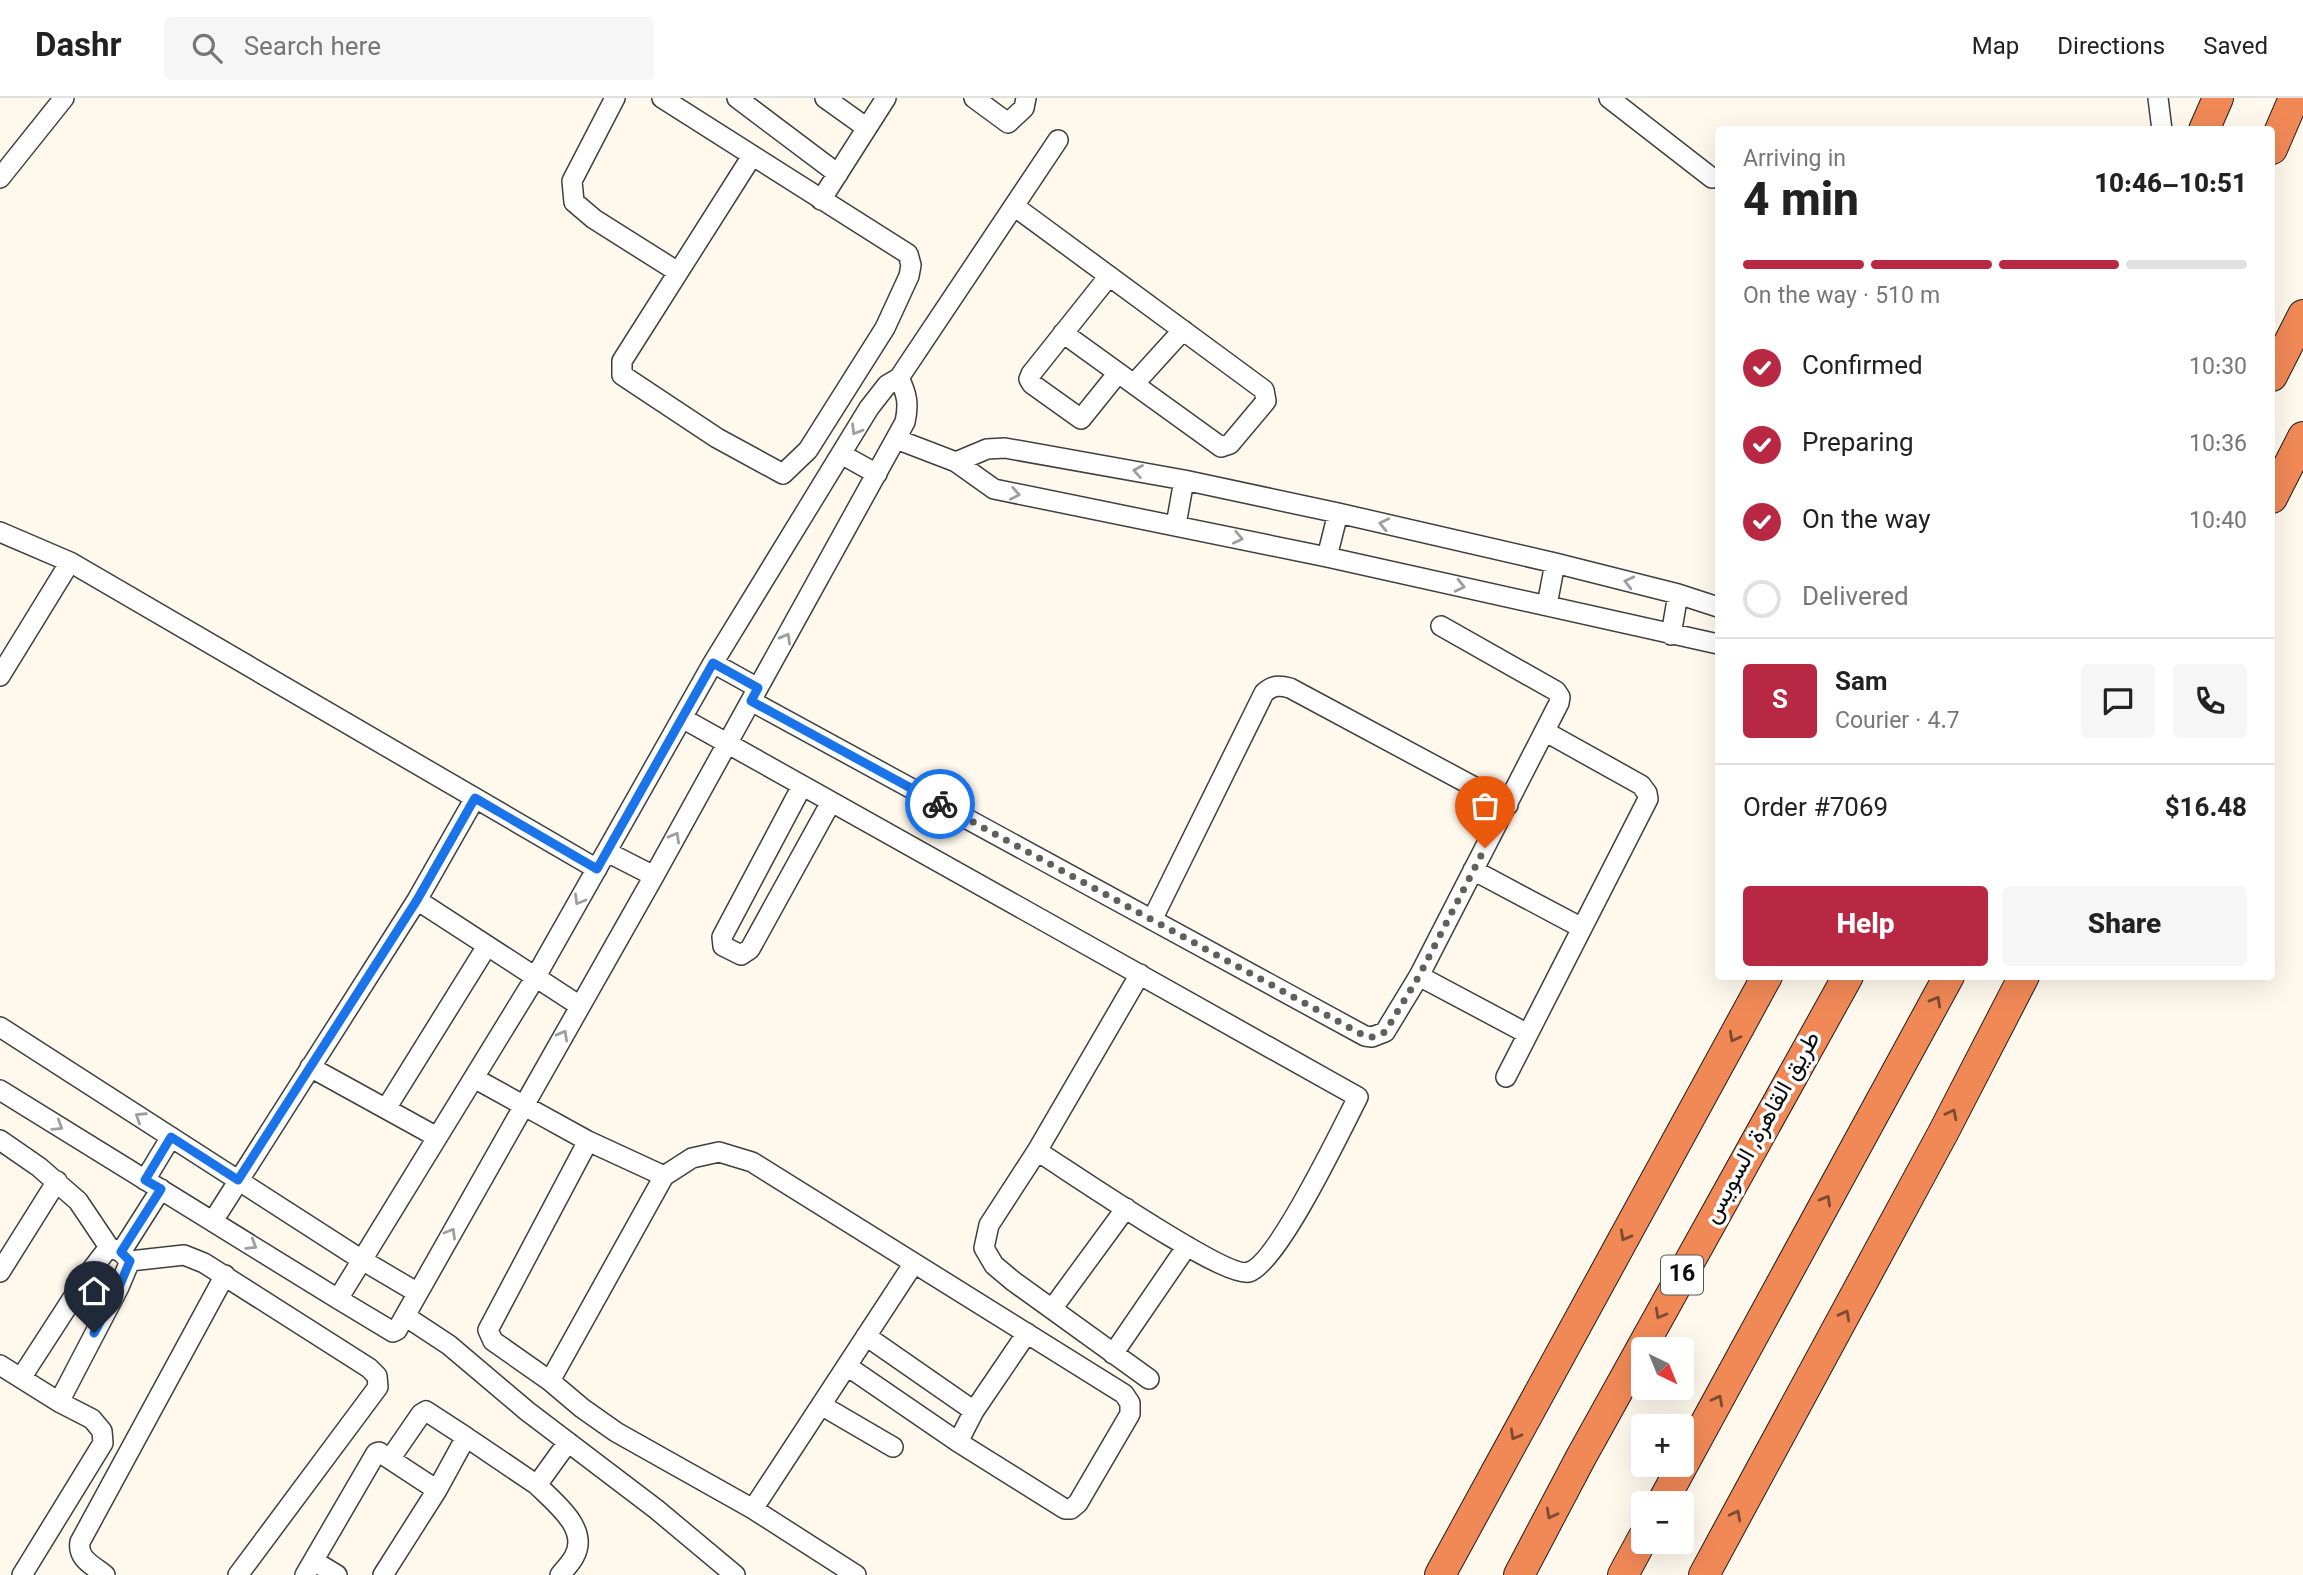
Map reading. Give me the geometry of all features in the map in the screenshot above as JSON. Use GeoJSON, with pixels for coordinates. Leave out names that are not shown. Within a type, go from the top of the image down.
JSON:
{"type":"FeatureCollection","features":[{"type":"Feature","properties":{"kind":"highway"},"geometry":{"type":"LineString","coordinates":[[2206,126],[2218,98]]}},
{"type":"Feature","properties":{"kind":"highway"},"geometry":{"type":"LineString","coordinates":[[2275,142],[2294,98]]}},
{"type":"Feature","properties":{"kind":"highway"},"geometry":{"type":"LineString","coordinates":[[2275,370],[2303,315]]}},
{"type":"Feature","properties":{"kind":"highway"},"geometry":{"type":"LineString","coordinates":[[2275,492],[2303,437]]}},
{"type":"Feature","properties":{"kind":"highway"},"geometry":{"type":"LineString","coordinates":[[1440,1575],[1765,980]]}},
{"type":"Feature","properties":{"kind":"highway","name":"طريق القاهرة, السويس"},"geometry":{"type":"LineString","coordinates":[[1519,1575],[1846,980]]}},
{"type":"Feature","properties":{"kind":"highway"},"geometry":{"type":"LineString","coordinates":[[1669,1491],[1947,980]]}},
{"type":"Feature","properties":{"kind":"highway"},"geometry":{"type":"LineString","coordinates":[[1704,1575],[1943,1133],[2022,980]]}},
{"type":"Feature","properties":{"kind":"highway"},"geometry":{"type":"LineString","coordinates":[[1623,1575],[1634,1554]]}},
{"type":"Feature","properties":{"kind":"lane"},"geometry":{"type":"LineString","coordinates":[[0,178],[64,98]]}},
{"type":"Feature","properties":{"kind":"lane"},"geometry":{"type":"LineString","coordinates":[[615,98],[572,181],[574,202],[594,219],[678,272]]}},
{"type":"Feature","properties":{"kind":"lane"},"geometry":{"type":"LineString","coordinates":[[662,98],[690,105],[752,156],[908,254],[911,265],[909,276],[878,338],[808,450],[783,474],[717,438],[622,375],[622,361],[752,156]]}},
{"type":"Feature","properties":{"kind":"lane"},"geometry":{"type":"LineString","coordinates":[[737,98],[838,174]]}},
{"type":"Feature","properties":{"kind":"lane"},"geometry":{"type":"LineString","coordinates":[[825,98],[867,128]]}},
{"type":"Feature","properties":{"kind":"lane"},"geometry":{"type":"LineString","coordinates":[[821,200],[886,98]]}},
{"type":"Feature","properties":{"kind":"lane"},"geometry":{"type":"LineString","coordinates":[[974,98],[1008,123],[1024,108],[1026,98]]}},
{"type":"Feature","properties":{"kind":"lane"},"geometry":{"type":"LineString","coordinates":[[1609,98],[1712,178]]}},
{"type":"Feature","properties":{"kind":"lane"},"geometry":{"type":"LineString","coordinates":[[2158,98],[2162,126]]}},
{"type":"Feature","properties":{"kind":"lane"},"geometry":{"type":"LineString","coordinates":[[338,1299],[535,978],[713,663],[877,396],[887,385],[899,378],[1058,140]]}},
{"type":"Feature","properties":{"kind":"lane"},"geometry":{"type":"LineString","coordinates":[[1014,206],[1266,392],[1266,401],[1230,444],[1224,448],[1218,446],[1063,333]]}},
{"type":"Feature","properties":{"kind":"lane"},"geometry":{"type":"LineString","coordinates":[[1109,276],[1031,374],[1032,384],[1080,419],[1084,418],[1183,330]]}},
{"type":"Feature","properties":{"kind":"lane"},"geometry":{"type":"LineString","coordinates":[[0,1090],[338,1299],[393,1332],[397,1330],[654,876],[905,422],[907,394],[899,378]]}},
{"type":"Feature","properties":{"kind":"lane"},"geometry":{"type":"LineString","coordinates":[[896,439],[956,462],[994,489],[1176,524],[1715,643]]}},
{"type":"Feature","properties":{"kind":"lane"},"geometry":{"type":"LineString","coordinates":[[956,462],[987,449],[1005,448],[1184,480],[1555,563],[1715,606]]}},
{"type":"Feature","properties":{"kind":"lane"},"geometry":{"type":"LineString","coordinates":[[841,454],[877,474]]}},
{"type":"Feature","properties":{"kind":"lane"},"geometry":{"type":"LineString","coordinates":[[1176,524],[1184,480]]}},
{"type":"Feature","properties":{"kind":"lane"},"geometry":{"type":"LineString","coordinates":[[1327,557],[1338,513]]}},
{"type":"Feature","properties":{"kind":"lane"},"geometry":{"type":"LineString","coordinates":[[0,533],[70,562],[475,798],[602,860],[654,876]]}},
{"type":"Feature","properties":{"kind":"lane"},"geometry":{"type":"LineString","coordinates":[[0,676],[70,562]]}},
{"type":"Feature","properties":{"kind":"lane"},"geometry":{"type":"LineString","coordinates":[[1547,606],[1555,563]]}},
{"type":"Feature","properties":{"kind":"lane"},"geometry":{"type":"LineString","coordinates":[[1671,635],[1678,594]]}},
{"type":"Feature","properties":{"kind":"lane"},"geometry":{"type":"LineString","coordinates":[[713,663],[755,694],[1152,920],[1365,1036],[1372,1037],[1385,1032],[1419,976],[1559,703],[1560,697],[1556,691],[1441,626]]}},
{"type":"Feature","properties":{"kind":"lane"},"geometry":{"type":"LineString","coordinates":[[1152,920],[1264,694],[1271,687],[1280,685],[1290,688],[1508,804]]}},
{"type":"Feature","properties":{"kind":"lane"},"geometry":{"type":"LineString","coordinates":[[682,718],[1358,1097],[1312,1186],[1265,1261],[1248,1273],[1236,1272],[1187,1246],[1037,1151]]}},
{"type":"Feature","properties":{"kind":"lane"},"geometry":{"type":"LineString","coordinates":[[1506,1077],[1648,799],[1641,785],[1546,732]]}},
{"type":"Feature","properties":{"kind":"lane"},"geometry":{"type":"LineString","coordinates":[[802,786],[722,937],[723,946],[741,954],[750,949],[831,802]]}},
{"type":"Feature","properties":{"kind":"lane"},"geometry":{"type":"LineString","coordinates":[[213,1221],[417,900],[475,798]]}},
{"type":"Feature","properties":{"kind":"lane"},"geometry":{"type":"LineString","coordinates":[[1474,870],[1582,928]]}},
{"type":"Feature","properties":{"kind":"lane"},"geometry":{"type":"LineString","coordinates":[[417,900],[580,1006]]}},
{"type":"Feature","properties":{"kind":"lane"},"geometry":{"type":"LineString","coordinates":[[387,1107],[487,946]]}},
{"type":"Feature","properties":{"kind":"lane"},"geometry":{"type":"LineString","coordinates":[[1140,974],[1037,1151],[989,1225],[984,1248],[994,1265],[1149,1379]]}},
{"type":"Feature","properties":{"kind":"lane"},"geometry":{"type":"LineString","coordinates":[[1419,976],[1528,1034]]}},
{"type":"Feature","properties":{"kind":"lane"},"geometry":{"type":"LineString","coordinates":[[0,1027],[362,1260],[418,1293]]}},
{"type":"Feature","properties":{"kind":"lane"},"geometry":{"type":"LineString","coordinates":[[310,1067],[438,1137]]}},
{"type":"Feature","properties":{"kind":"lane"},"geometry":{"type":"LineString","coordinates":[[474,1078],[588,1141],[664,1176]]}},
{"type":"Feature","properties":{"kind":"lane"},"geometry":{"type":"LineString","coordinates":[[59,1402],[119,1287],[120,1253],[153,1184],[171,1137]]}},
{"type":"Feature","properties":{"kind":"lane"},"geometry":{"type":"LineString","coordinates":[[0,1140],[57,1181],[78,1201],[120,1253]]}},
{"type":"Feature","properties":{"kind":"lane"},"geometry":{"type":"LineString","coordinates":[[588,1141],[488,1329],[488,1336],[616,1432],[753,1509],[856,1575]]}},
{"type":"Feature","properties":{"kind":"lane"},"geometry":{"type":"LineString","coordinates":[[550,1381],[664,1176],[692,1158],[719,1152],[752,1162],[1124,1394],[1130,1403],[1130,1414],[1078,1503],[1071,1509],[1065,1509],[958,1442],[847,1366]]}},
{"type":"Feature","properties":{"kind":"lane"},"geometry":{"type":"LineString","coordinates":[[0,1272],[57,1181]]}},
{"type":"Feature","properties":{"kind":"lane"},"geometry":{"type":"LineString","coordinates":[[1052,1310],[1126,1208]]}},
{"type":"Feature","properties":{"kind":"lane"},"geometry":{"type":"LineString","coordinates":[[1113,1354],[1187,1246]]}},
{"type":"Feature","properties":{"kind":"lane"},"geometry":{"type":"LineString","coordinates":[[21,1378],[82,1284],[120,1253],[184,1255],[225,1275],[369,1368],[377,1376],[378,1387],[238,1575]]}},
{"type":"Feature","properties":{"kind":"lane"},"geometry":{"type":"LineString","coordinates":[[753,1509],[914,1263]]}},
{"type":"Feature","properties":{"kind":"lane"},"geometry":{"type":"LineString","coordinates":[[105,1575],[82,1556],[80,1542],[225,1275]]}},
{"type":"Feature","properties":{"kind":"lane"},"geometry":{"type":"LineString","coordinates":[[405,1316],[449,1345],[568,1443],[656,1508],[736,1575]]}},
{"type":"Feature","properties":{"kind":"lane"},"geometry":{"type":"LineString","coordinates":[[958,1442],[974,1411],[1027,1333]]}},
{"type":"Feature","properties":{"kind":"lane"},"geometry":{"type":"LineString","coordinates":[[866,1336],[974,1411]]}},
{"type":"Feature","properties":{"kind":"lane"},"geometry":{"type":"LineString","coordinates":[[0,1365],[92,1419],[102,1431],[103,1443],[22,1575]]}},
{"type":"Feature","properties":{"kind":"lane"},"geometry":{"type":"LineString","coordinates":[[821,1405],[893,1447]]}},
{"type":"Feature","properties":{"kind":"lane"},"geometry":{"type":"LineString","coordinates":[[390,1459],[421,1414],[426,1411],[537,1485],[568,1517],[578,1536],[575,1556],[560,1575]]}},
{"type":"Feature","properties":{"kind":"lane"},"geometry":{"type":"LineString","coordinates":[[383,1575],[437,1490],[466,1437]]}},
{"type":"Feature","properties":{"kind":"lane"},"geometry":{"type":"LineString","coordinates":[[537,1485],[568,1443]]}},
{"type":"Feature","properties":{"kind":"lane"},"geometry":{"type":"LineString","coordinates":[[337,1575],[310,1568],[375,1454],[379,1452],[437,1490]]}},
{"type":"Feature","properties":{"kind":"way so far"},"geometry":{"type":"LineString","coordinates":[[940,804],[1365,1036],[1372,1037],[1385,1032],[1419,976],[1485,848]]}},
{"type":"Feature","properties":{"kind":"route"},"geometry":{"type":"LineString","coordinates":[[94,1333],[130,1261],[121,1252],[161,1189],[145,1180],[171,1137],[238,1180],[417,900],[475,798],[597,869],[713,663],[758,688],[751,701],[940,804]]}}]}
